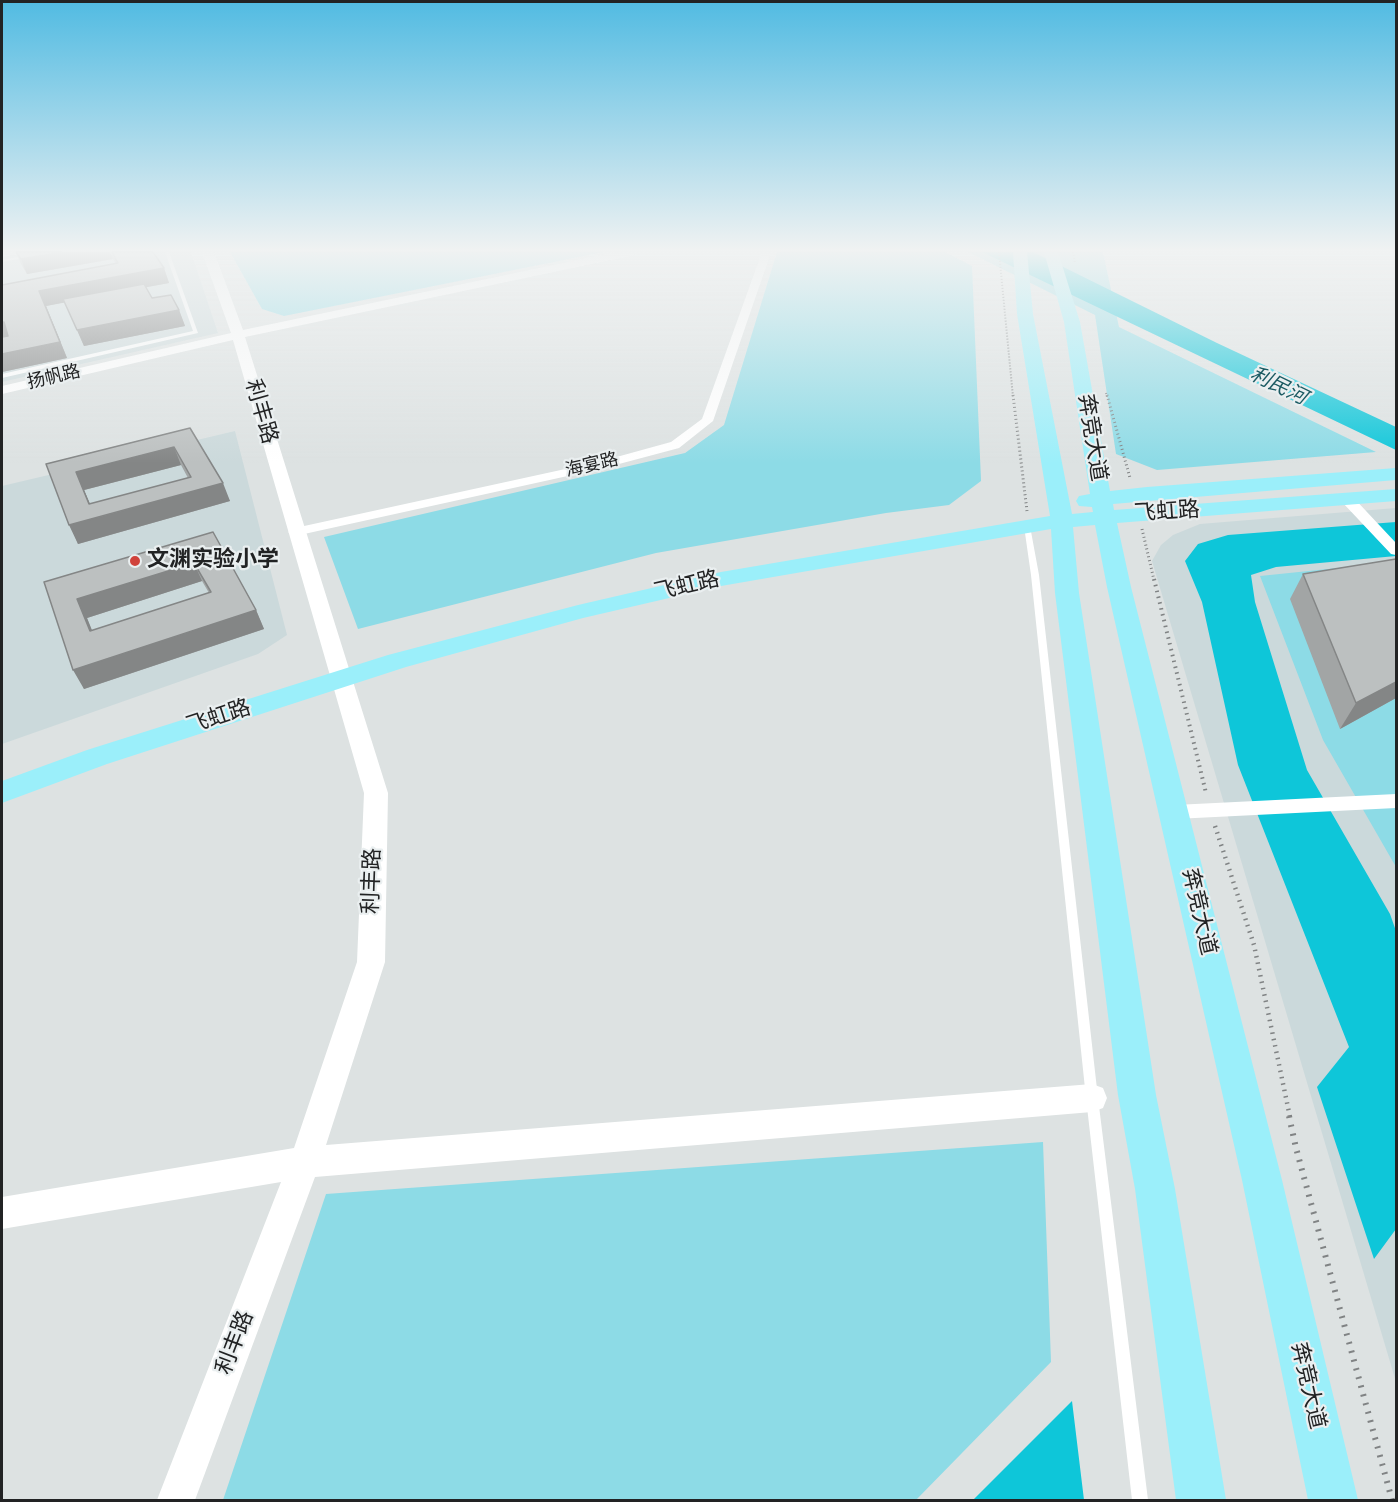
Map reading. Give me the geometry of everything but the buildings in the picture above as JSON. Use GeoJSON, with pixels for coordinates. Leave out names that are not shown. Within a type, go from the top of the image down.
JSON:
{"type":"FeatureCollection","features":[{"type":"Feature","properties":{"kind":"main road","name":"奔竞大道"},"geometry":{"type":"LineString","coordinates":[[1026,322],[1060,513],[1067,593],[1137,1095],[1157,1201],[1200,1500]]}},
{"type":"Feature","properties":{"kind":"main road","name":"奔竞大道"},"geometry":{"type":"LineString","coordinates":[[1072,322],[1103,508],[1119,587],[1262,1180],[1333,1500]]}},
{"type":"Feature","properties":{"kind":"main road","name":"飞虹路"},"geometry":{"type":"LineString","coordinates":[[2,774],[338,670],[397,661],[578,612],[721,579],[1027,518],[1396,474]]}},
{"type":"Feature","properties":{"kind":"main road","name":"飞虹路"},"geometry":{"type":"LineString","coordinates":[[1136,505],[1347,499],[1396,495]]}},
{"type":"Feature","properties":{"kind":"main road","name":"飞虹路"},"geometry":{"type":"LineString","coordinates":[[2,792],[338,670]]}},
{"type":"Feature","properties":{"kind":"street","name":"利丰路"},"geometry":{"type":"LineString","coordinates":[[176,1500],[305,1162],[371,962],[376,793],[295,532],[233,322]]}},
{"type":"Feature","properties":{"kind":"street","name":"扬帆路"},"geometry":{"type":"LineString","coordinates":[[2,390],[300,322]]}},
{"type":"Feature","properties":{"kind":"street","name":"海宴路"},"geometry":{"type":"LineString","coordinates":[[295,532],[604,464],[675,445],[707,422],[742,322]]}},
{"type":"Feature","properties":{"kind":"street"},"geometry":{"type":"LineString","coordinates":[[1347,499],[1396,551]]}},
{"type":"Feature","properties":{"kind":"street"},"geometry":{"type":"LineString","coordinates":[[1175,812],[1396,801]]}},
{"type":"Feature","properties":{"kind":"street"},"geometry":{"type":"LineString","coordinates":[[2,1213],[305,1162],[1092,1098]]}},
{"type":"Feature","properties":{"kind":"lane"},"geometry":{"type":"LineString","coordinates":[[2,376],[196,332],[192,322]]}},
{"type":"Feature","properties":{"kind":"lane"},"geometry":{"type":"LineString","coordinates":[[1027,518],[1140,1500]]}},
{"type":"Feature","properties":{"kind":"path"},"geometry":{"type":"LineString","coordinates":[[1004,322],[1027,518]]}},
{"type":"Feature","properties":{"kind":"path"},"geometry":{"type":"LineString","coordinates":[[1103,384],[1136,505],[1210,811],[1254,945],[1296,1148],[1392,1500]]}},
{"type":"Feature","properties":{"kind":"shaded area"},"geometry":{"type":"Polygon","coordinates":[[[2,322],[214,322],[218,333],[2,382],[2,322]]]}},
{"type":"Feature","properties":{"kind":"shaded area"},"geometry":{"type":"Polygon","coordinates":[[[756,322],[974,322],[981,481],[949,505],[886,513],[656,553],[358,629],[324,537],[685,453],[724,425],[756,322]]]}},
{"type":"Feature","properties":{"kind":"shaded area"},"geometry":{"type":"Polygon","coordinates":[[[1096,322],[1118,322],[1119,327],[1376,452],[1157,470],[1116,454],[1096,322]]]}},
{"type":"Feature","properties":{"kind":"shaded area","name":"文渊实验小学"},"geometry":{"type":"Polygon","coordinates":[[[235,431],[287,635],[258,654],[2,744],[2,486],[235,431]]]}},
{"type":"Feature","properties":{"kind":"shaded area"},"geometry":{"type":"Polygon","coordinates":[[[1396,508],[1396,1382],[1152,561],[1161,545],[1173,535],[1200,524],[1396,508]]]}},
{"type":"Feature","properties":{"kind":"shaded area"},"geometry":{"type":"Polygon","coordinates":[[[1396,562],[1396,867],[1323,740],[1260,576],[1396,562]]]}},
{"type":"Feature","properties":{"kind":"shaded area"},"geometry":{"type":"Polygon","coordinates":[[[1043,1142],[1051,1362],[916,1500],[223,1500],[326,1194],[1043,1142]]]}},
{"type":"Feature","properties":{"kind":"water","name":"利民河"},"geometry":{"type":"Polygon","coordinates":[[[1129,322],[1175,322],[1396,427],[1396,450],[1129,322]]]}},
{"type":"Feature","properties":{"kind":"water"},"geometry":{"type":"Polygon","coordinates":[[[1396,522],[1396,556],[1276,567],[1251,575],[1255,602],[1307,770],[1390,914],[1396,931],[1396,1229],[1374,1259],[1317,1087],[1349,1047],[1238,765],[1202,602],[1185,561],[1198,544],[1228,535],[1396,522]]]}},
{"type":"Feature","properties":{"kind":"water"},"geometry":{"type":"Polygon","coordinates":[[[1072,1401],[1084,1500],[973,1500],[1072,1401]]]}},
{"type":"Feature","properties":{"kind":"place","name":"文渊实验小学"},"geometry":{"type":"Point","coordinates":[135,561]}}]}
